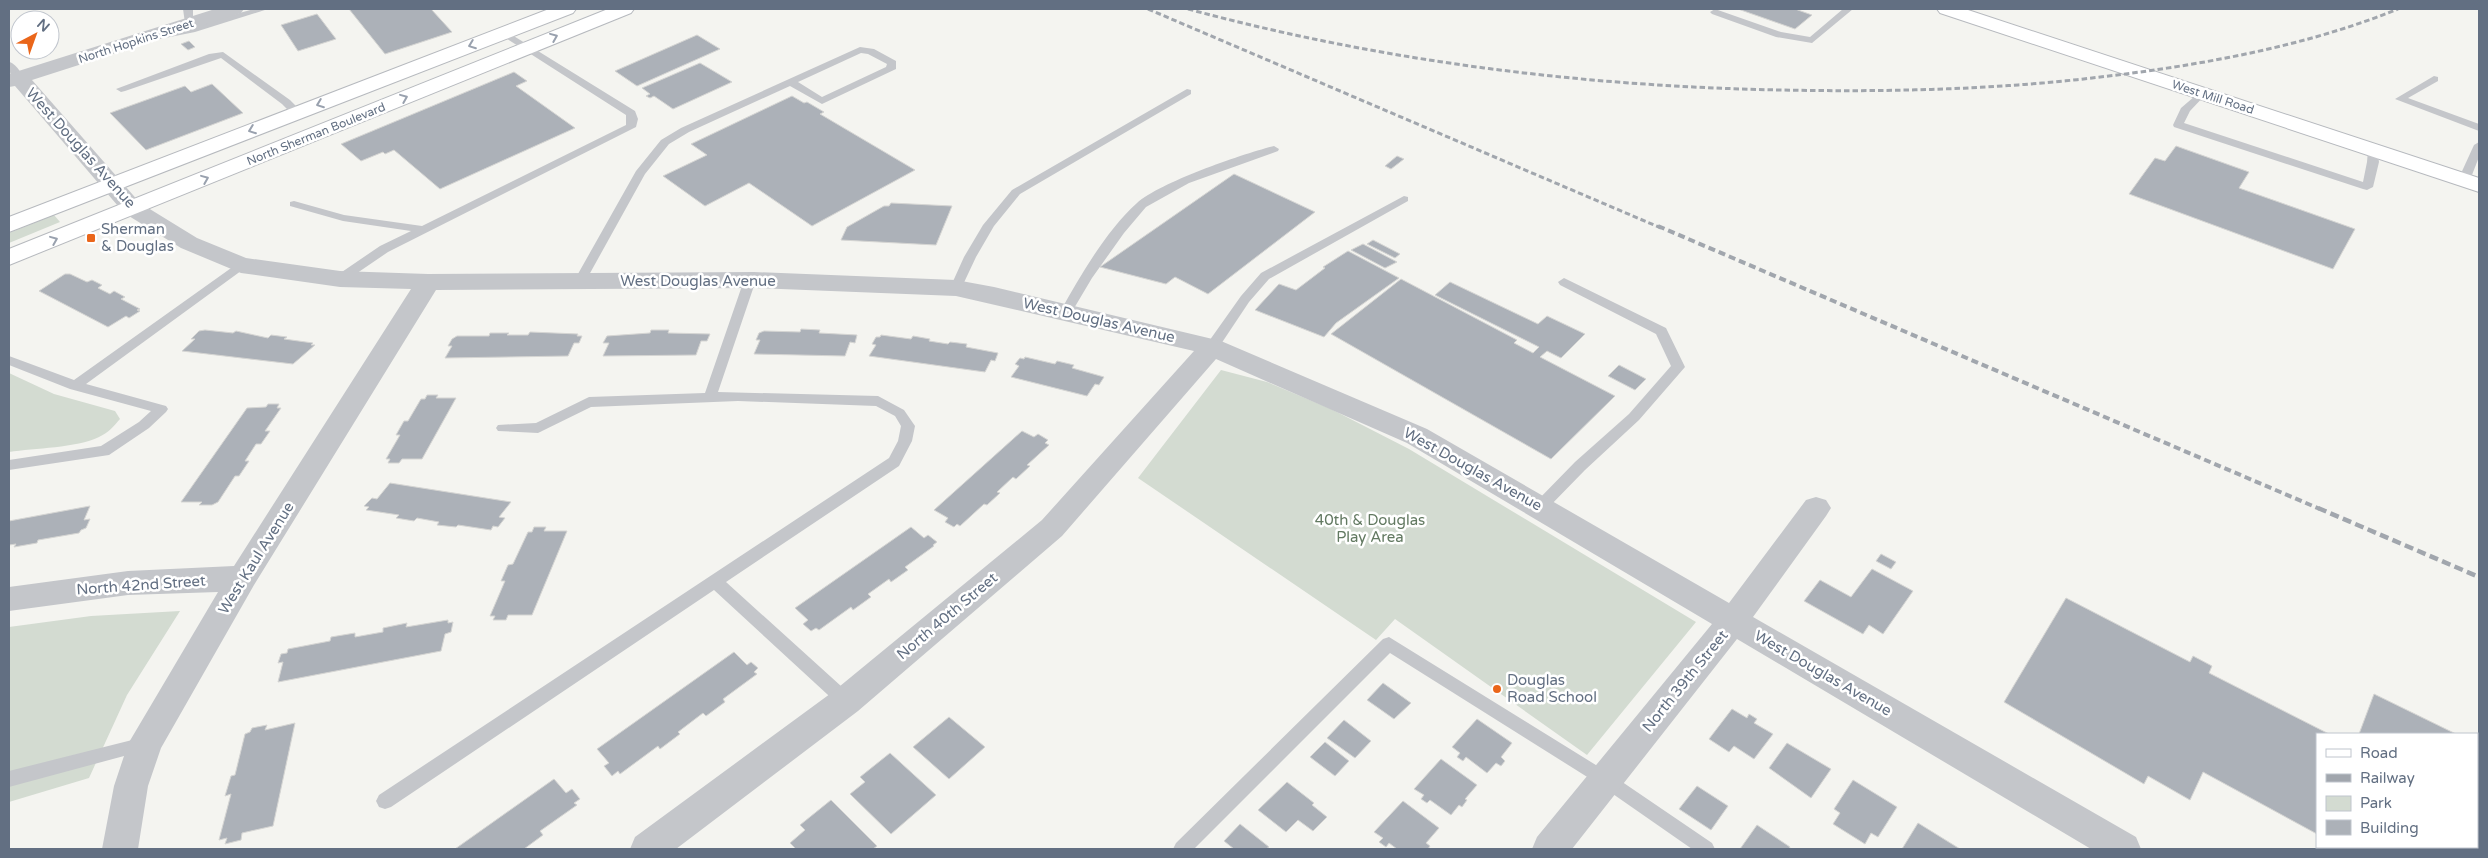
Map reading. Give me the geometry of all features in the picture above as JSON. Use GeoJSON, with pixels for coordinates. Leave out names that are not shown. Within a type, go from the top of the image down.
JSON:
{"type":"FeatureCollection","features":[{"type":"Feature","properties":{"kind":"main road","name":"North Sherman Boulevard"},"geometry":{"type":"LineString","coordinates":[[9,225],[566,9]]}},
{"type":"Feature","properties":{"kind":"main road","name":"North Sherman Boulevard"},"geometry":{"type":"LineString","coordinates":[[9,258],[624,9]]}},
{"type":"Feature","properties":{"kind":"main road","name":"West Mill Road"},"geometry":{"type":"LineString","coordinates":[[1947,9],[2472,183]]}},
{"type":"Feature","properties":{"kind":"street","name":"North Hopkins Street"},"geometry":{"type":"LineString","coordinates":[[12,74],[147,38],[189,16],[234,9]]}},
{"type":"Feature","properties":{"kind":"street","name":"West Douglas Avenue"},"geometry":{"type":"LineString","coordinates":[[12,74],[132,208],[189,243],[241,265],[340,279],[428,282],[750,280],[956,288],[1212,347],[1417,436],[2123,849]]}},
{"type":"Feature","properties":{"kind":"street","name":"West Kaul Avenue"},"geometry":{"type":"LineString","coordinates":[[120,849],[131,786],[144,744],[243,577],[428,282]]}},
{"type":"Feature","properties":{"kind":"street","name":"North 40th Street"},"geometry":{"type":"LineString","coordinates":[[648,849],[846,701],[1052,528],[1212,347]]}},
{"type":"Feature","properties":{"kind":"street","name":"North 39th Street"},"geometry":{"type":"LineString","coordinates":[[1550,849],[1734,620],[1816,508]]}},
{"type":"Feature","properties":{"kind":"street","name":"North 42nd Street"},"geometry":{"type":"LineString","coordinates":[[9,599],[128,583],[204,581],[243,577]]}},
{"type":"Feature","properties":{"kind":"lane"},"geometry":{"type":"LineString","coordinates":[[147,38],[192,30],[263,9]]}},
{"type":"Feature","properties":{"kind":"lane"},"geometry":{"type":"LineString","coordinates":[[1715,12],[1779,35],[1812,40],[1848,9]]}},
{"type":"Feature","properties":{"kind":"lane"},"geometry":{"type":"LineString","coordinates":[[340,279],[384,249],[422,229],[631,127],[632,113],[504,33]]}},
{"type":"Feature","properties":{"kind":"lane"},"geometry":{"type":"LineString","coordinates":[[580,281],[640,173],[665,142],[684,130],[860,50],[870,51],[892,63],[891,69],[822,102],[790,82]]}},
{"type":"Feature","properties":{"kind":"lane"},"geometry":{"type":"LineString","coordinates":[[121,88],[213,56],[223,56],[279,96],[298,113]]}},
{"type":"Feature","properties":{"kind":"lane"},"geometry":{"type":"LineString","coordinates":[[2434,79],[2400,99],[2479,128]]}},
{"type":"Feature","properties":{"kind":"lane"},"geometry":{"type":"LineString","coordinates":[[956,288],[970,257],[989,225],[1016,192],[1187,92]]}},
{"type":"Feature","properties":{"kind":"lane"},"geometry":{"type":"LineString","coordinates":[[2202,93],[2185,110],[2178,125],[2366,187],[2373,162],[2373,150]]}},
{"type":"Feature","properties":{"kind":"lane"},"geometry":{"type":"LineString","coordinates":[[2472,183],[2479,145]]}},
{"type":"Feature","properties":{"kind":"lane"},"geometry":{"type":"LineString","coordinates":[[1066,312],[1086,277],[1120,230],[1142,206],[1185,181],[1274,148]]}},
{"type":"Feature","properties":{"kind":"lane"},"geometry":{"type":"LineString","coordinates":[[1212,347],[1245,299],[1265,276],[1404,199]]}},
{"type":"Feature","properties":{"kind":"lane"},"geometry":{"type":"LineString","coordinates":[[294,204],[343,218],[422,229]]}},
{"type":"Feature","properties":{"kind":"lane"},"geometry":{"type":"LineString","coordinates":[[75,386],[241,265]]}},
{"type":"Feature","properties":{"kind":"lane"},"geometry":{"type":"LineString","coordinates":[[710,397],[750,280]]}},
{"type":"Feature","properties":{"kind":"lane"},"geometry":{"type":"LineString","coordinates":[[1540,507],[1580,466],[1634,417],[1678,367],[1661,331],[1564,282]]}},
{"type":"Feature","properties":{"kind":"lane"},"geometry":{"type":"LineString","coordinates":[[9,360],[75,386],[161,409],[144,425],[104,451],[9,465]]}},
{"type":"Feature","properties":{"kind":"lane"},"geometry":{"type":"LineString","coordinates":[[385,801],[894,462],[908,439],[909,426],[898,410],[878,401],[710,397],[589,402],[538,428],[503,428]]}},
{"type":"Feature","properties":{"kind":"lane"},"geometry":{"type":"LineString","coordinates":[[715,581],[846,701]]}},
{"type":"Feature","properties":{"kind":"lane"},"geometry":{"type":"LineString","coordinates":[[1182,849],[1389,644],[1606,780],[1706,849]]}},
{"type":"Feature","properties":{"kind":"lane"},"geometry":{"type":"LineString","coordinates":[[9,779],[144,744]]}},
{"type":"Feature","properties":{"kind":"green space"},"geometry":{"type":"Polygon","coordinates":[[[54,215],[60,222],[9,243],[9,233],[54,215]]]}},
{"type":"Feature","properties":{"kind":"green space","name":"40th & Douglas Play Area"},"geometry":{"type":"Polygon","coordinates":[[[1221,370],[1267,382],[1331,409],[1409,449],[1696,622],[1587,755],[1395,619],[1376,640],[1138,478],[1221,370]]]}},
{"type":"Feature","properties":{"kind":"green space"},"geometry":{"type":"Polygon","coordinates":[[[9,373],[54,394],[115,411],[120,419],[105,433],[90,441],[67,446],[9,452],[9,373]]]}},
{"type":"Feature","properties":{"kind":"green space"},"geometry":{"type":"Polygon","coordinates":[[[180,611],[127,695],[89,778],[9,802],[9,627],[91,616],[180,611]]]}},
{"type":"Feature","properties":{"kind":"building"},"geometry":{"type":"Polygon","coordinates":[[[349,9],[431,9],[452,32],[385,54],[349,9]]]}},
{"type":"Feature","properties":{"kind":"building"},"geometry":{"type":"Polygon","coordinates":[[[1738,9],[1795,9],[1812,15],[1795,29],[1738,9]]]}},
{"type":"Feature","properties":{"kind":"building"},"geometry":{"type":"Polygon","coordinates":[[[317,14],[336,39],[298,51],[281,25],[317,14]]]}},
{"type":"Feature","properties":{"kind":"building"},"geometry":{"type":"Polygon","coordinates":[[[697,35],[720,49],[637,86],[615,71],[697,35]]]}},
{"type":"Feature","properties":{"kind":"building"},"geometry":{"type":"Polygon","coordinates":[[[189,41],[195,47],[188,50],[181,44],[189,41]]]}},
{"type":"Feature","properties":{"kind":"building"},"geometry":{"type":"Polygon","coordinates":[[[700,63],[732,82],[673,109],[654,96],[650,98],[646,96],[650,94],[642,88],[700,63]]]}},
{"type":"Feature","properties":{"kind":"building"},"geometry":{"type":"Polygon","coordinates":[[[514,72],[527,81],[516,86],[575,128],[440,189],[394,150],[385,154],[383,152],[361,161],[341,144],[514,72]]]}},
{"type":"Feature","properties":{"kind":"building"},"geometry":{"type":"Polygon","coordinates":[[[212,84],[243,113],[146,150],[110,113],[185,86],[191,92],[212,84]]]}},
{"type":"Feature","properties":{"kind":"building"},"geometry":{"type":"Polygon","coordinates":[[[792,96],[824,112],[820,114],[915,170],[812,226],[749,183],[705,206],[663,176],[707,155],[691,144],[792,96]]]}},
{"type":"Feature","properties":{"kind":"building"},"geometry":{"type":"Polygon","coordinates":[[[2176,146],[2249,172],[2239,188],[2355,229],[2333,269],[2129,194],[2155,158],[2165,161],[2176,146]]]}},
{"type":"Feature","properties":{"kind":"building"},"geometry":{"type":"Polygon","coordinates":[[[1397,156],[1404,159],[1391,169],[1385,166],[1397,156]]]}},
{"type":"Feature","properties":{"kind":"building"},"geometry":{"type":"Polygon","coordinates":[[[1234,174],[1315,212],[1208,294],[1175,277],[1166,284],[1100,267],[1234,174]]]}},
{"type":"Feature","properties":{"kind":"building"},"geometry":{"type":"Polygon","coordinates":[[[891,203],[952,206],[936,245],[841,240],[847,227],[884,206],[889,206],[891,203]]]}},
{"type":"Feature","properties":{"kind":"building"},"geometry":{"type":"Polygon","coordinates":[[[1373,240],[1400,254],[1395,258],[1367,244],[1373,240]]]}},
{"type":"Feature","properties":{"kind":"building"},"geometry":{"type":"Polygon","coordinates":[[[1363,244],[1397,262],[1385,268],[1351,250],[1363,244]]]}},
{"type":"Feature","properties":{"kind":"building"},"geometry":{"type":"Polygon","coordinates":[[[1348,251],[1399,278],[1336,323],[1324,337],[1255,310],[1279,284],[1296,290],[1325,268],[1323,267],[1348,251]]]}},
{"type":"Feature","properties":{"kind":"building"},"geometry":{"type":"Polygon","coordinates":[[[65,274],[70,274],[87,282],[92,280],[102,285],[98,288],[110,294],[114,291],[125,297],[121,299],[140,309],[137,310],[140,311],[129,318],[126,316],[108,327],[39,291],[65,274]]]}},
{"type":"Feature","properties":{"kind":"building"},"geometry":{"type":"Polygon","coordinates":[[[1401,279],[1517,340],[1514,343],[1533,353],[1539,347],[1435,295],[1450,282],[1538,324],[1547,316],[1585,334],[1561,358],[1547,351],[1540,357],[1615,396],[1551,459],[1331,334],[1401,279]]]}},
{"type":"Feature","properties":{"kind":"building"},"geometry":{"type":"Polygon","coordinates":[[[801,329],[820,330],[819,333],[857,335],[855,343],[850,342],[845,356],[754,354],[760,340],[756,340],[759,333],[764,331],[800,332],[801,329]]]}},
{"type":"Feature","properties":{"kind":"building"},"geometry":{"type":"Polygon","coordinates":[[[651,330],[669,330],[668,333],[710,334],[707,341],[701,341],[696,355],[603,356],[609,343],[603,343],[607,336],[650,333],[651,330]]]}},
{"type":"Feature","properties":{"kind":"building"},"geometry":{"type":"Polygon","coordinates":[[[199,331],[233,333],[236,331],[268,338],[271,335],[287,337],[284,339],[313,343],[311,345],[315,345],[293,364],[182,351],[195,339],[191,339],[199,331]]]}},
{"type":"Feature","properties":{"kind":"building"},"geometry":{"type":"Polygon","coordinates":[[[530,332],[578,334],[577,336],[582,336],[579,343],[574,343],[568,356],[445,358],[452,346],[448,346],[452,339],[457,336],[489,336],[490,333],[528,335],[530,332]]]}},
{"type":"Feature","properties":{"kind":"building"},"geometry":{"type":"Polygon","coordinates":[[[881,335],[911,339],[913,336],[948,344],[950,342],[967,344],[966,347],[998,353],[995,361],[991,360],[985,372],[869,356],[876,345],[872,344],[876,337],[881,335]]]}},
{"type":"Feature","properties":{"kind":"building"},"geometry":{"type":"Polygon","coordinates":[[[1025,357],[1055,364],[1057,361],[1074,365],[1072,368],[1104,377],[1099,385],[1095,384],[1087,396],[1011,377],[1019,366],[1015,364],[1020,358],[1024,359],[1025,357]]]}},
{"type":"Feature","properties":{"kind":"building"},"geometry":{"type":"Polygon","coordinates":[[[1619,365],[1646,379],[1635,390],[1608,376],[1619,365]]]}},
{"type":"Feature","properties":{"kind":"building"},"geometry":{"type":"Polygon","coordinates":[[[427,395],[438,395],[436,398],[456,398],[422,459],[402,459],[399,463],[388,463],[390,459],[386,459],[400,435],[396,435],[404,421],[408,421],[421,399],[425,399],[427,395]]]}},
{"type":"Feature","properties":{"kind":"building"},"geometry":{"type":"Polygon","coordinates":[[[268,404],[279,404],[277,408],[281,408],[265,431],[270,431],[261,444],[256,444],[245,461],[249,461],[239,476],[235,476],[218,502],[212,505],[199,505],[202,502],[181,502],[247,408],[266,407],[268,404]]]}},
{"type":"Feature","properties":{"kind":"building"},"geometry":{"type":"Polygon","coordinates":[[[1022,431],[1034,437],[1038,434],[1048,440],[1045,443],[1049,445],[1027,465],[1030,466],[1016,479],[1013,477],[997,492],[1000,493],[987,505],[984,504],[960,526],[957,524],[954,527],[945,522],[948,518],[934,510],[1022,431]]]}},
{"type":"Feature","properties":{"kind":"building"},"geometry":{"type":"Polygon","coordinates":[[[390,483],[511,502],[499,517],[505,518],[498,527],[493,526],[491,530],[458,525],[456,527],[437,525],[439,522],[417,518],[414,521],[396,518],[399,515],[366,510],[369,507],[364,506],[372,498],[377,499],[390,483]]]}},
{"type":"Feature","properties":{"kind":"building"},"geometry":{"type":"Polygon","coordinates":[[[90,506],[84,520],[90,519],[86,528],[79,533],[38,540],[37,543],[14,547],[16,544],[9,545],[9,521],[90,506]]]}},
{"type":"Feature","properties":{"kind":"building"},"geometry":{"type":"Polygon","coordinates":[[[534,527],[546,527],[544,531],[567,531],[532,615],[508,615],[506,620],[493,620],[495,616],[490,616],[505,581],[501,581],[508,565],[513,564],[528,532],[532,532],[534,527]]]}},
{"type":"Feature","properties":{"kind":"building"},"geometry":{"type":"Polygon","coordinates":[[[911,527],[924,538],[928,535],[937,542],[905,567],[908,570],[891,582],[889,579],[868,594],[871,597],[853,610],[851,607],[819,630],[816,628],[811,631],[803,624],[808,620],[795,608],[911,527]]]}},
{"type":"Feature","properties":{"kind":"building"},"geometry":{"type":"Polygon","coordinates":[[[1881,554],[1896,562],[1891,569],[1876,561],[1881,554]]]}},
{"type":"Feature","properties":{"kind":"building"},"geometry":{"type":"Polygon","coordinates":[[[1872,569],[1913,591],[1883,634],[1869,625],[1863,634],[1804,601],[1820,580],[1851,597],[1872,569]]]}},
{"type":"Feature","properties":{"kind":"building"},"geometry":{"type":"Polygon","coordinates":[[[2066,598],[2190,662],[2193,656],[2212,666],[2209,673],[2327,733],[2316,733],[2316,833],[2203,772],[2190,800],[2148,776],[2144,784],[2004,702],[2066,598]]]}},
{"type":"Feature","properties":{"kind":"building"},"geometry":{"type":"Polygon","coordinates":[[[448,620],[448,623],[453,622],[451,632],[445,634],[441,651],[278,682],[283,662],[278,663],[281,654],[287,653],[288,649],[330,641],[331,637],[355,633],[355,637],[383,632],[383,628],[407,623],[406,627],[448,620]]]}},
{"type":"Feature","properties":{"kind":"building"},"geometry":{"type":"Polygon","coordinates":[[[734,652],[747,665],[751,662],[758,668],[754,672],[757,674],[723,699],[725,702],[706,716],[703,713],[660,749],[658,746],[620,774],[618,771],[612,776],[604,766],[609,763],[597,749],[734,652]]]}},
{"type":"Feature","properties":{"kind":"building"},"geometry":{"type":"Polygon","coordinates":[[[1383,683],[1411,703],[1394,719],[1367,700],[1383,683]]]}},
{"type":"Feature","properties":{"kind":"building"},"geometry":{"type":"Polygon","coordinates":[[[2374,694],[2454,733],[2359,733],[2374,694]]]}},
{"type":"Feature","properties":{"kind":"building"},"geometry":{"type":"Polygon","coordinates":[[[1732,709],[1747,718],[1749,714],[1757,719],[1754,723],[1773,734],[1754,759],[1734,746],[1729,752],[1709,739],[1732,709]]]}},
{"type":"Feature","properties":{"kind":"building"},"geometry":{"type":"Polygon","coordinates":[[[949,717],[985,747],[949,779],[913,747],[949,717]]]}},
{"type":"Feature","properties":{"kind":"building"},"geometry":{"type":"Polygon","coordinates":[[[1477,719],[1512,743],[1501,757],[1505,761],[1501,766],[1496,763],[1487,773],[1466,757],[1463,761],[1457,757],[1460,753],[1452,747],[1477,719]]]}},
{"type":"Feature","properties":{"kind":"building"},"geometry":{"type":"Polygon","coordinates":[[[1344,720],[1371,741],[1355,758],[1327,738],[1344,720]]]}},
{"type":"Feature","properties":{"kind":"building"},"geometry":{"type":"Polygon","coordinates":[[[295,723],[273,826],[242,833],[241,840],[225,844],[227,838],[219,840],[231,794],[225,796],[231,776],[235,775],[245,734],[250,732],[252,728],[267,725],[265,730],[295,723]]]}},
{"type":"Feature","properties":{"kind":"building"},"geometry":{"type":"Polygon","coordinates":[[[1325,742],[1349,761],[1335,776],[1310,757],[1325,742]]]}},
{"type":"Feature","properties":{"kind":"building"},"geometry":{"type":"Polygon","coordinates":[[[1787,743],[1831,769],[1811,798],[1769,768],[1787,743]]]}},
{"type":"Feature","properties":{"kind":"building"},"geometry":{"type":"Polygon","coordinates":[[[2479,746],[2479,849],[2342,848],[2478,848],[2479,746]]]}},
{"type":"Feature","properties":{"kind":"building"},"geometry":{"type":"Polygon","coordinates":[[[890,753],[936,795],[891,834],[850,794],[865,782],[860,777],[890,753]]]}},
{"type":"Feature","properties":{"kind":"building"},"geometry":{"type":"Polygon","coordinates":[[[1441,759],[1477,785],[1465,799],[1467,800],[1462,807],[1459,805],[1451,815],[1430,800],[1427,803],[1421,799],[1424,795],[1414,789],[1441,759]]]}},
{"type":"Feature","properties":{"kind":"building"},"geometry":{"type":"Polygon","coordinates":[[[554,779],[566,793],[572,789],[580,799],[574,803],[577,805],[540,831],[543,835],[524,849],[455,849],[554,779]]]}},
{"type":"Feature","properties":{"kind":"building"},"geometry":{"type":"Polygon","coordinates":[[[1853,780],[1897,807],[1878,837],[1871,833],[1865,844],[1833,824],[1840,813],[1834,809],[1853,780]]]}},
{"type":"Feature","properties":{"kind":"building"},"geometry":{"type":"Polygon","coordinates":[[[1287,782],[1314,803],[1312,805],[1327,817],[1313,831],[1298,820],[1286,832],[1258,810],[1287,782]]]}},
{"type":"Feature","properties":{"kind":"building"},"geometry":{"type":"Polygon","coordinates":[[[1697,786],[1728,806],[1711,830],[1679,809],[1697,786]]]}},
{"type":"Feature","properties":{"kind":"building"},"geometry":{"type":"Polygon","coordinates":[[[831,800],[877,846],[873,849],[796,849],[790,843],[805,830],[800,825],[831,800]]]}},
{"type":"Feature","properties":{"kind":"building"},"geometry":{"type":"Polygon","coordinates":[[[1403,801],[1439,828],[1426,843],[1430,846],[1428,849],[1397,849],[1389,843],[1386,847],[1379,842],[1383,838],[1374,832],[1403,801]]]}},
{"type":"Feature","properties":{"kind":"building"},"geometry":{"type":"Polygon","coordinates":[[[1918,823],[1960,849],[1902,849],[1918,823]]]}},
{"type":"Feature","properties":{"kind":"building"},"geometry":{"type":"Polygon","coordinates":[[[1240,824],[1269,847],[1266,849],[1234,849],[1224,841],[1240,824]]]}},
{"type":"Feature","properties":{"kind":"building"},"geometry":{"type":"Polygon","coordinates":[[[1757,825],[1790,847],[1789,849],[1740,849],[1757,825]]]}},
{"type":"Feature","properties":{"kind":"railway"},"geometry":{"type":"LineString","coordinates":[[1148,9],[1661,228]]}},
{"type":"Feature","properties":{"kind":"railway"},"geometry":{"type":"LineString","coordinates":[[1188,9],[1334,43],[1481,67],[1629,83],[1704,88],[1857,91],[2014,85],[2170,68],[2286,45],[2324,35],[2398,9]]}},
{"type":"Feature","properties":{"kind":"railway"},"geometry":{"type":"LineString","coordinates":[[1658,226],[2320,509]]}},
{"type":"Feature","properties":{"kind":"railway"},"geometry":{"type":"LineString","coordinates":[[2318,508],[2479,577]]}},
{"type":"Feature","properties":{"kind":"place","name":"Sherman & Douglas"},"geometry":{"type":"Point","coordinates":[91,238]}},
{"type":"Feature","properties":{"kind":"place","name":"Douglas Road School"},"geometry":{"type":"Point","coordinates":[1497,689]}}]}
